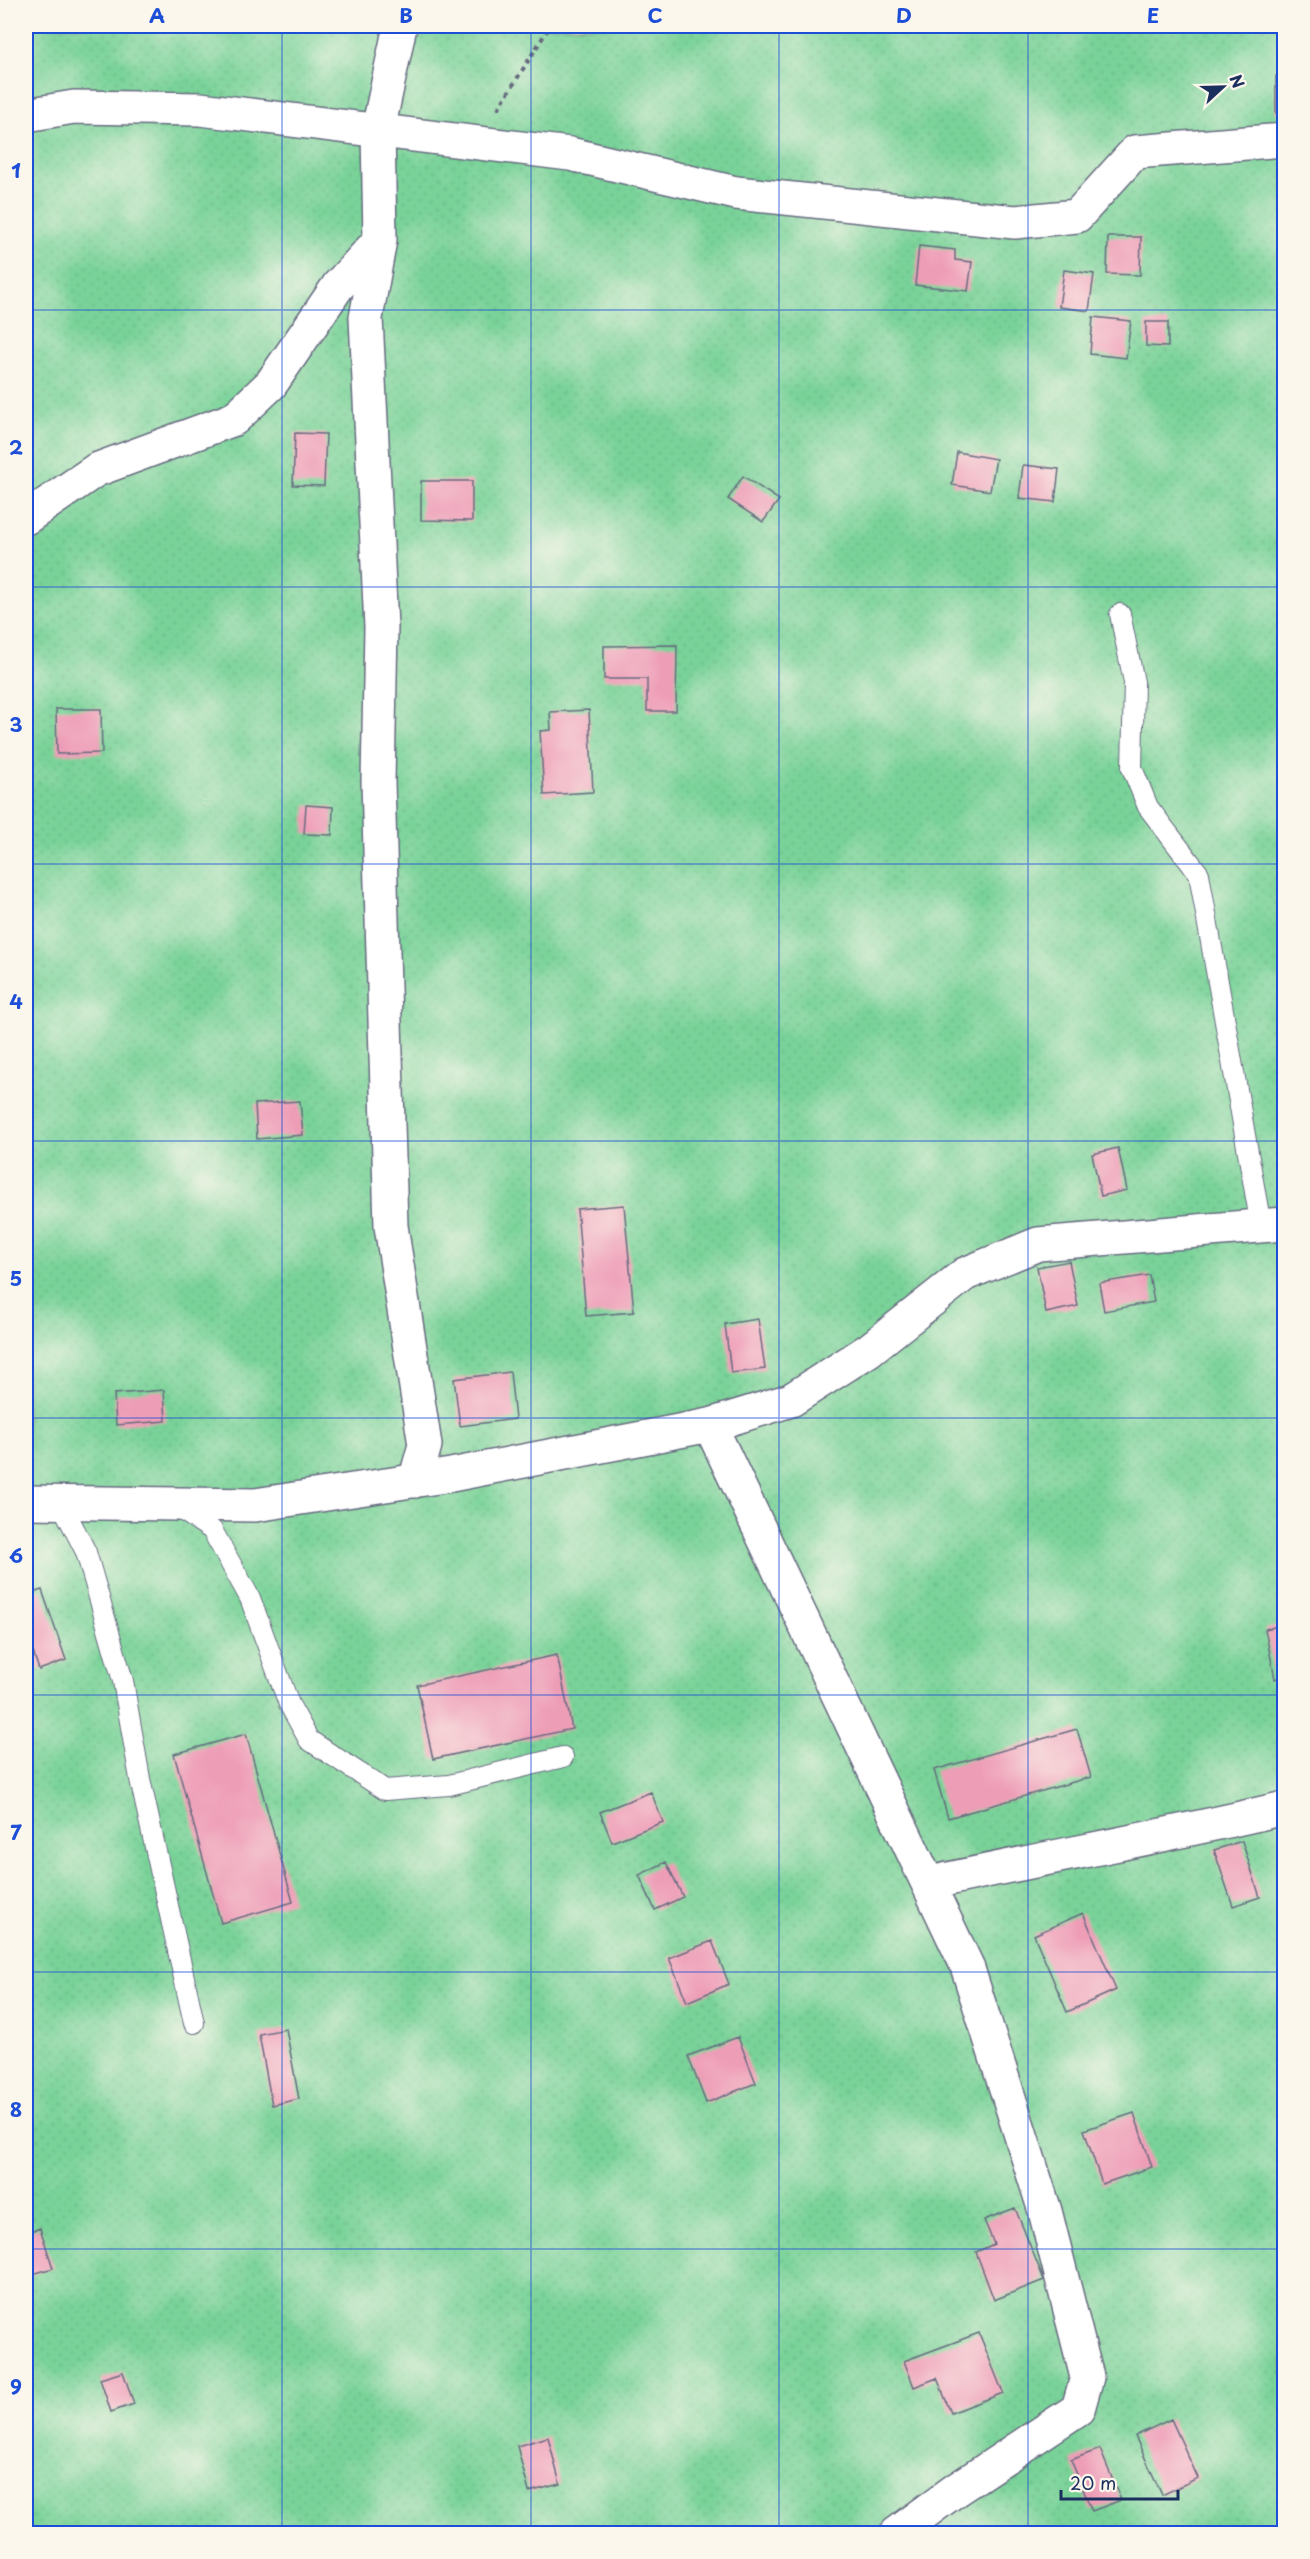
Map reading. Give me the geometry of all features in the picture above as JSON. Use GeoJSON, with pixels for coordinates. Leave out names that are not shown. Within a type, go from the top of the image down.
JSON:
{"type":"FeatureCollection","features":[{"type":"Feature","properties":{"kind":"street"},"geometry":{"type":"LineString","coordinates":[[400,26],[378,130],[380,240],[366,318],[381,627],[378,794],[391,1226],[425,1445],[415,1481]]}},
{"type":"Feature","properties":{"kind":"street"},"geometry":{"type":"LineString","coordinates":[[26,115],[74,107],[200,109],[570,154],[736,193],[1015,222],[1077,216],[1135,152],[1284,140]]}},
{"type":"Feature","properties":{"kind":"street"},"geometry":{"type":"LineString","coordinates":[[26,518],[96,470],[234,419],[272,384],[338,285],[380,240]]}},
{"type":"Feature","properties":{"kind":"street"},"geometry":{"type":"LineString","coordinates":[[26,1502],[255,1505],[415,1481],[710,1425],[791,1400],[869,1350],[965,1274],[1038,1244],[1273,1225]]}},
{"type":"Feature","properties":{"kind":"street"},"geometry":{"type":"LineString","coordinates":[[710,1425],[930,1883],[967,1966],[1042,2199],[1087,2377],[1078,2409],[954,2491],[896,2534]]}},
{"type":"Feature","properties":{"kind":"street"},"geometry":{"type":"LineString","coordinates":[[930,1883],[1101,1846],[1165,1836],[1284,1808]]}},
{"type":"Feature","properties":{"kind":"lane"},"geometry":{"type":"LineString","coordinates":[[1120,614],[1134,682],[1132,768],[1149,807],[1199,874],[1273,1225]]}},
{"type":"Feature","properties":{"kind":"lane"},"geometry":{"type":"LineString","coordinates":[[61,1503],[86,1552],[123,1681],[152,1836],[194,2023]]}},
{"type":"Feature","properties":{"kind":"lane"},"geometry":{"type":"LineString","coordinates":[[172,1504],[212,1530],[250,1598],[289,1704],[309,1740],[375,1784],[385,1790],[449,1785],[563,1757]]}},
{"type":"Feature","properties":{"kind":"path"},"geometry":{"type":"LineString","coordinates":[[477,142],[549,26]]}},
{"type":"Feature","properties":{"kind":"green space"},"geometry":{"type":"Polygon","coordinates":[[[26,26],[1284,26],[1284,2533],[26,2533],[26,26]]]}},
{"type":"Feature","properties":{"kind":"building"},"geometry":{"type":"Polygon","coordinates":[[[1276,76],[1284,76],[1284,113],[1276,113],[1276,76]]]}},
{"type":"Feature","properties":{"kind":"building"},"geometry":{"type":"Polygon","coordinates":[[[1108,237],[1141,237],[1140,275],[1107,274],[1108,237]]]}},
{"type":"Feature","properties":{"kind":"building"},"geometry":{"type":"Polygon","coordinates":[[[919,246],[955,250],[955,260],[972,262],[968,291],[915,285],[919,246]]]}},
{"type":"Feature","properties":{"kind":"building"},"geometry":{"type":"Polygon","coordinates":[[[1064,270],[1094,274],[1089,311],[1059,307],[1064,270]]]}},
{"type":"Feature","properties":{"kind":"building"},"geometry":{"type":"Polygon","coordinates":[[[1093,317],[1131,321],[1126,358],[1090,354],[1093,317]]]}},
{"type":"Feature","properties":{"kind":"building"},"geometry":{"type":"Polygon","coordinates":[[[1146,322],[1168,322],[1168,347],[1146,346],[1146,322]]]}},
{"type":"Feature","properties":{"kind":"building"},"geometry":{"type":"Polygon","coordinates":[[[295,433],[326,434],[324,486],[293,485],[295,433]]]}},
{"type":"Feature","properties":{"kind":"building"},"geometry":{"type":"Polygon","coordinates":[[[957,452],[996,459],[990,491],[952,485],[957,452]]]}},
{"type":"Feature","properties":{"kind":"building"},"geometry":{"type":"Polygon","coordinates":[[[1023,465],[1059,469],[1055,502],[1019,498],[1023,465]]]}},
{"type":"Feature","properties":{"kind":"building"},"geometry":{"type":"Polygon","coordinates":[[[743,476],[779,500],[763,522],[728,499],[743,476]]]}},
{"type":"Feature","properties":{"kind":"building"},"geometry":{"type":"Polygon","coordinates":[[[421,481],[472,481],[472,521],[421,520],[421,481]]]}},
{"type":"Feature","properties":{"kind":"building"},"geometry":{"type":"Polygon","coordinates":[[[677,645],[676,711],[647,711],[647,679],[604,679],[604,646],[677,645]]]}},
{"type":"Feature","properties":{"kind":"building"},"geometry":{"type":"Polygon","coordinates":[[[56,709],[101,709],[102,753],[57,754],[56,709]]]}},
{"type":"Feature","properties":{"kind":"building"},"geometry":{"type":"Polygon","coordinates":[[[589,710],[593,792],[544,795],[540,731],[551,730],[550,712],[589,710]]]}},
{"type":"Feature","properties":{"kind":"building"},"geometry":{"type":"Polygon","coordinates":[[[306,805],[333,807],[332,835],[304,834],[306,805]]]}},
{"type":"Feature","properties":{"kind":"building"},"geometry":{"type":"Polygon","coordinates":[[[300,1101],[303,1135],[257,1139],[255,1104],[300,1101]]]}},
{"type":"Feature","properties":{"kind":"building"},"geometry":{"type":"Polygon","coordinates":[[[1118,1148],[1127,1190],[1101,1196],[1092,1154],[1118,1148]]]}},
{"type":"Feature","properties":{"kind":"building"},"geometry":{"type":"Polygon","coordinates":[[[624,1205],[634,1312],[586,1316],[577,1209],[624,1205]]]}},
{"type":"Feature","properties":{"kind":"building"},"geometry":{"type":"Polygon","coordinates":[[[1069,1261],[1078,1306],[1046,1313],[1037,1267],[1069,1261]]]}},
{"type":"Feature","properties":{"kind":"building"},"geometry":{"type":"Polygon","coordinates":[[[1149,1275],[1154,1302],[1104,1311],[1099,1283],[1149,1275]]]}},
{"type":"Feature","properties":{"kind":"building"},"geometry":{"type":"Polygon","coordinates":[[[758,1319],[765,1369],[731,1373],[725,1324],[758,1319]]]}},
{"type":"Feature","properties":{"kind":"building"},"geometry":{"type":"Polygon","coordinates":[[[510,1372],[515,1419],[460,1426],[454,1379],[510,1372]]]}},
{"type":"Feature","properties":{"kind":"building"},"geometry":{"type":"Polygon","coordinates":[[[164,1390],[166,1421],[116,1425],[114,1394],[164,1390]]]}},
{"type":"Feature","properties":{"kind":"building"},"geometry":{"type":"Polygon","coordinates":[[[42,1590],[66,1660],[39,1670],[26,1630],[26,1595],[42,1590]]]}},
{"type":"Feature","properties":{"kind":"building"},"geometry":{"type":"Polygon","coordinates":[[[1284,1625],[1284,1676],[1275,1679],[1265,1629],[1284,1625]]]}},
{"type":"Feature","properties":{"kind":"building"},"geometry":{"type":"Polygon","coordinates":[[[557,1655],[572,1729],[433,1759],[417,1685],[557,1655]]]}},
{"type":"Feature","properties":{"kind":"building"},"geometry":{"type":"Polygon","coordinates":[[[1077,1729],[1091,1777],[948,1818],[934,1770],[1077,1729]]]}},
{"type":"Feature","properties":{"kind":"building"},"geometry":{"type":"Polygon","coordinates":[[[246,1734],[293,1902],[221,1923],[174,1754],[246,1734]]]}},
{"type":"Feature","properties":{"kind":"building"},"geometry":{"type":"Polygon","coordinates":[[[651,1792],[663,1822],[612,1842],[600,1812],[651,1792]]]}},
{"type":"Feature","properties":{"kind":"building"},"geometry":{"type":"Polygon","coordinates":[[[1242,1841],[1260,1897],[1233,1906],[1214,1850],[1242,1841]]]}},
{"type":"Feature","properties":{"kind":"building"},"geometry":{"type":"Polygon","coordinates":[[[666,1862],[683,1897],[655,1910],[639,1875],[666,1862]]]}},
{"type":"Feature","properties":{"kind":"building"},"geometry":{"type":"Polygon","coordinates":[[[1083,1913],[1116,1990],[1067,2012],[1034,1935],[1083,1913]]]}},
{"type":"Feature","properties":{"kind":"building"},"geometry":{"type":"Polygon","coordinates":[[[712,1941],[729,1984],[687,2002],[669,1958],[712,1941]]]}},
{"type":"Feature","properties":{"kind":"building"},"geometry":{"type":"Polygon","coordinates":[[[286,2029],[299,2099],[272,2105],[259,2034],[286,2029]]]}},
{"type":"Feature","properties":{"kind":"building"},"geometry":{"type":"Polygon","coordinates":[[[738,2037],[756,2083],[706,2103],[688,2056],[738,2037]]]}},
{"type":"Feature","properties":{"kind":"building"},"geometry":{"type":"Polygon","coordinates":[[[1134,2113],[1152,2167],[1102,2184],[1084,2130],[1134,2113]]]}},
{"type":"Feature","properties":{"kind":"building"},"geometry":{"type":"Polygon","coordinates":[[[1015,2208],[1044,2280],[994,2300],[976,2252],[994,2244],[984,2220],[1015,2208]]]}},
{"type":"Feature","properties":{"kind":"building"},"geometry":{"type":"Polygon","coordinates":[[[40,2228],[53,2268],[26,2276],[26,2233],[40,2228]]]}},
{"type":"Feature","properties":{"kind":"building"},"geometry":{"type":"Polygon","coordinates":[[[979,2333],[1003,2393],[951,2413],[937,2378],[914,2387],[904,2361],[979,2333]]]}},
{"type":"Feature","properties":{"kind":"building"},"geometry":{"type":"Polygon","coordinates":[[[123,2372],[134,2404],[111,2412],[100,2379],[123,2372]]]}},
{"type":"Feature","properties":{"kind":"building"},"geometry":{"type":"Polygon","coordinates":[[[1171,2419],[1198,2478],[1162,2495],[1135,2436],[1171,2419]]]}},
{"type":"Feature","properties":{"kind":"building"},"geometry":{"type":"Polygon","coordinates":[[[548,2437],[560,2484],[529,2492],[517,2446],[548,2437]]]}},
{"type":"Feature","properties":{"kind":"building"},"geometry":{"type":"Polygon","coordinates":[[[1100,2449],[1121,2500],[1092,2511],[1071,2460],[1100,2449]]]}}]}
